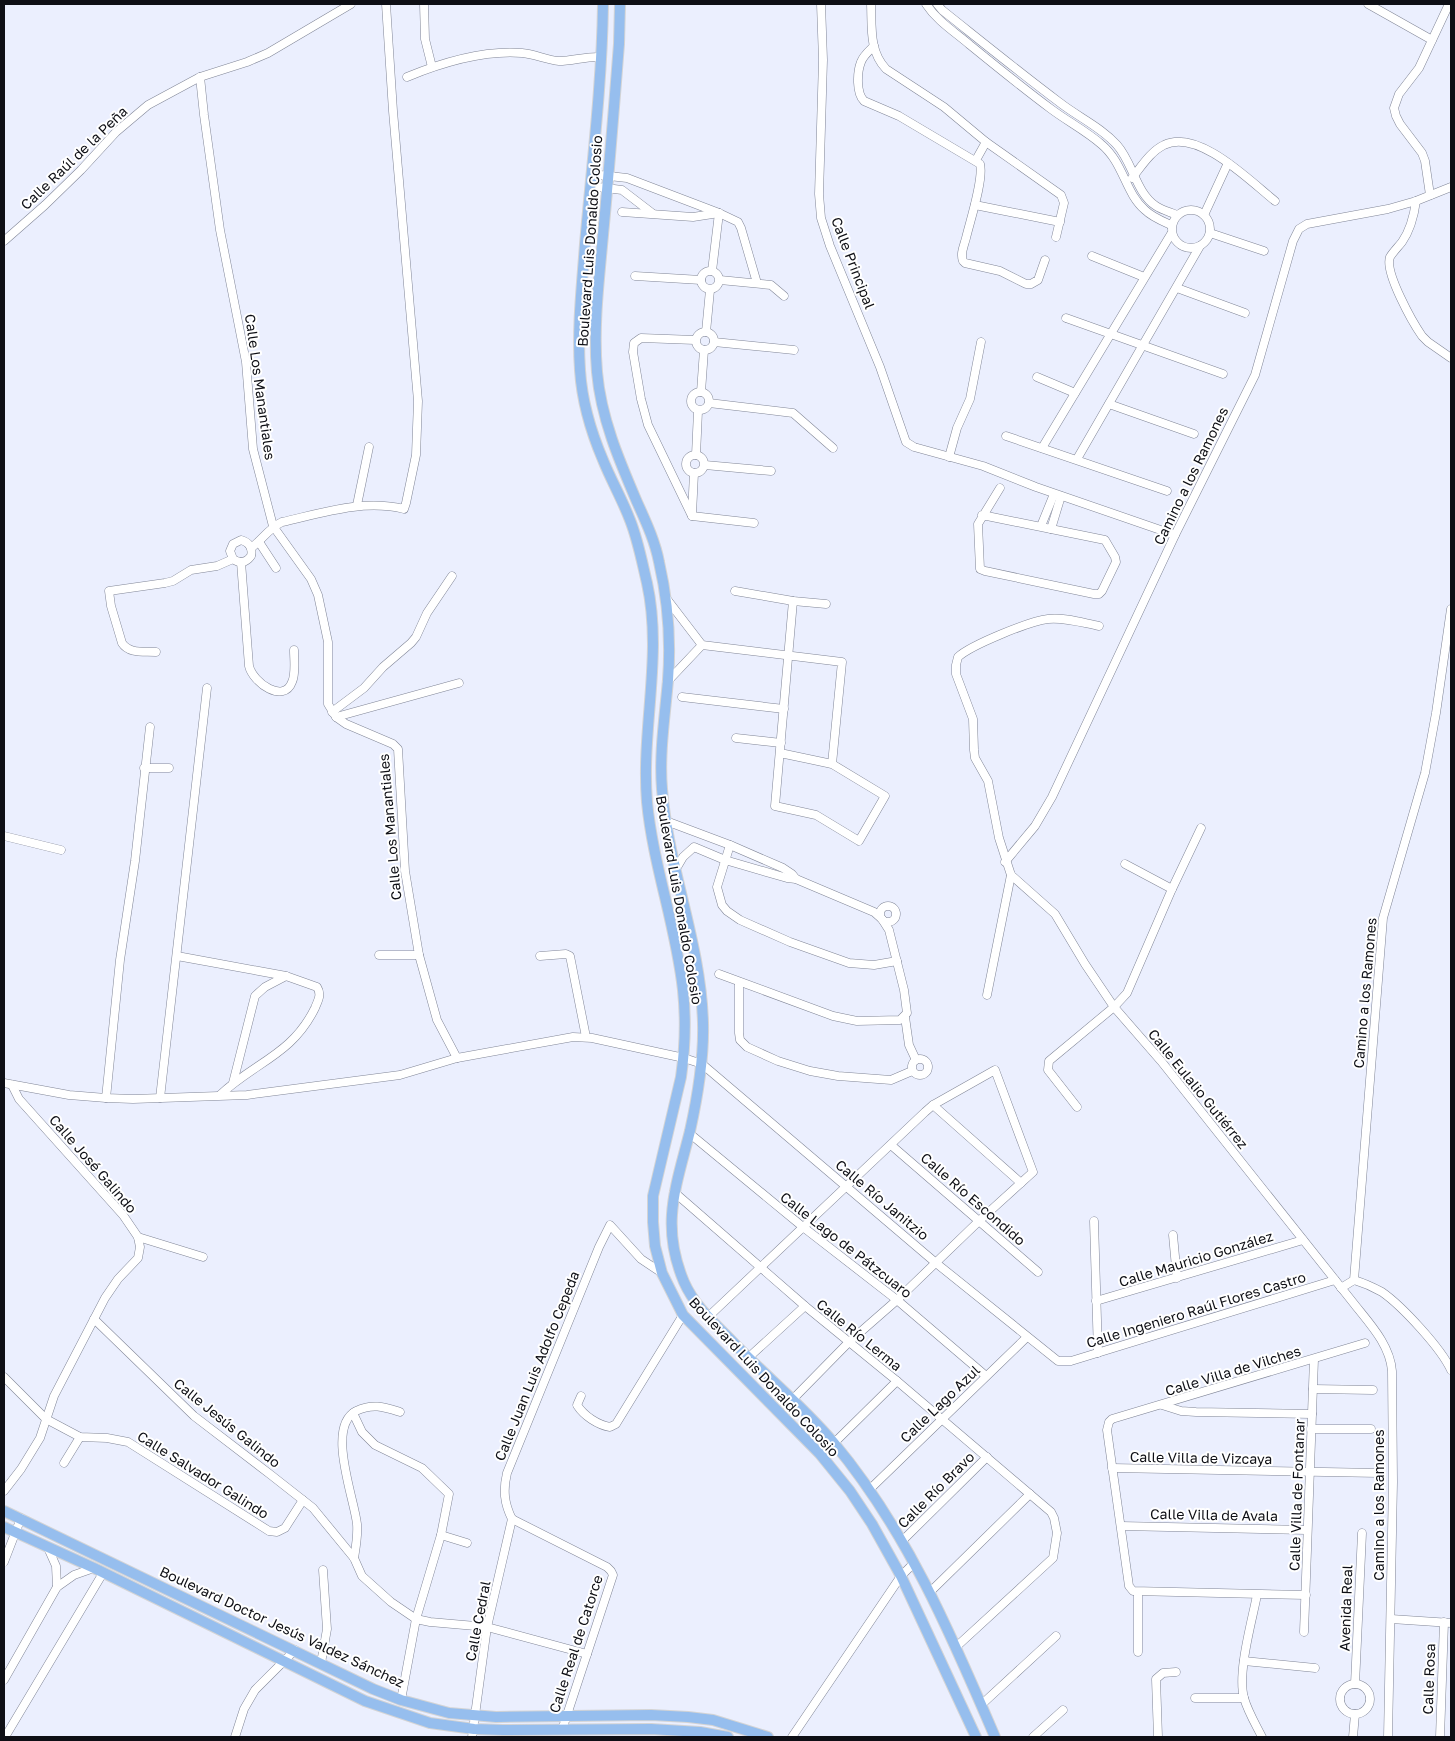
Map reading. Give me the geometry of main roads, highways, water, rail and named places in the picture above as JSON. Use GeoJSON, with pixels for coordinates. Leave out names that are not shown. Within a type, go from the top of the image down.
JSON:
{"type":"FeatureCollection","features":[{"type":"Feature","properties":{"kind":"main road","name":"Boulevard Luis Donaldo Colosio"},"geometry":{"type":"LineString","coordinates":[[603,4],[601,56],[580,315],[580,370],[590,426],[601,457],[630,519],[648,586],[653,641],[646,741],[647,802],[683,989],[685,1017],[684,1058],[678,1094],[653,1196],[653,1222],[656,1246],[662,1273],[683,1315],[820,1454],[861,1508],[901,1576],[976,1737]]}},
{"type":"Feature","properties":{"kind":"main road","name":"Boulevard Luis Donaldo Colosio"},"geometry":{"type":"LineString","coordinates":[[620,4],[619,44],[595,346],[598,384],[609,433],[658,556],[665,596],[668,626],[667,682],[661,752],[662,787],[666,821],[700,974],[703,1028],[700,1083],[671,1211],[672,1230],[678,1262],[683,1279],[692,1298],[748,1358],[834,1443],[870,1490],[902,1541],[930,1592],[995,1737]]}},
{"type":"Feature","properties":{"kind":"main road","name":"Boulevard Doctor Jesús Valdez Sánchez"},"geometry":{"type":"LineString","coordinates":[[4,1511],[401,1700],[450,1713],[475,1716],[688,1717],[713,1720],[768,1737]]}},
{"type":"Feature","properties":{"kind":"main road","name":"Boulevard Doctor Jesús Valdez Sánchez"},"geometry":{"type":"LineString","coordinates":[[4,1527],[99,1571],[364,1702],[430,1723],[473,1733],[650,1729],[700,1732],[728,1737]]}}]}
